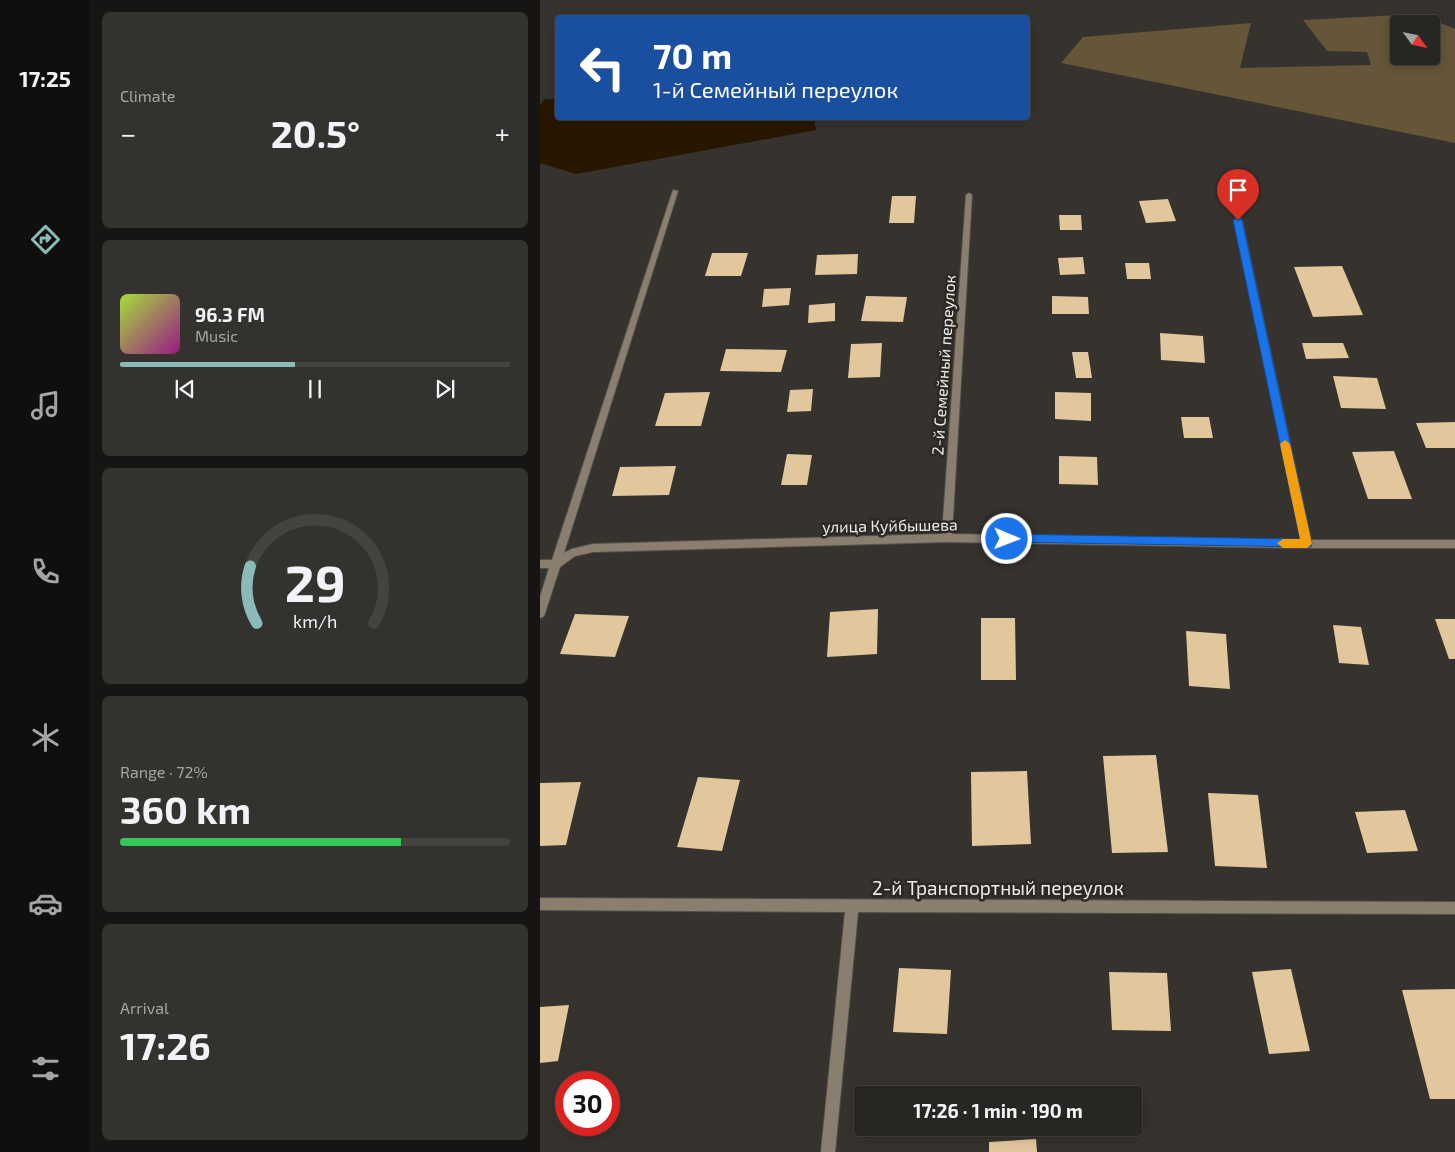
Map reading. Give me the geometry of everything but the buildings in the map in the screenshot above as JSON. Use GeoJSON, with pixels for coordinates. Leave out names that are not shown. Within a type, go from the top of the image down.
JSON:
{"type":"FeatureCollection","features":[{"type":"Feature","properties":{"kind":"street"},"geometry":{"type":"LineString","coordinates":[[540,613],[675,191]]}},
{"type":"Feature","properties":{"kind":"street","name":"2-й Семейный переулок"},"geometry":{"type":"LineString","coordinates":[[947,538],[969,195]]}},
{"type":"Feature","properties":{"kind":"street"},"geometry":{"type":"LineString","coordinates":[[1238,220],[1307,544]]}},
{"type":"Feature","properties":{"kind":"street","name":"улица Куйбышева"},"geometry":{"type":"LineString","coordinates":[[540,564],[556,564],[572,553],[593,548],[947,538],[1307,544],[1455,544]]}},
{"type":"Feature","properties":{"kind":"street","name":"2-й Транспортный переулок"},"geometry":{"type":"LineString","coordinates":[[540,904],[1455,908]]}},
{"type":"Feature","properties":{"kind":"street"},"geometry":{"type":"LineString","coordinates":[[828,1152],[852,905]]}},
{"type":"Feature","properties":{"kind":"shaded area"},"geometry":{"type":"Polygon","coordinates":[[[1390,16],[1390,65],[1440,65],[1440,23],[1455,29],[1455,143],[1061,63],[1083,37],[1251,23],[1240,68],[1371,65],[1367,52],[1327,51],[1303,20],[1390,16]]]}},
{"type":"Feature","properties":{"kind":"shaded area"},"geometry":{"type":"Polygon","coordinates":[[[544,99],[555,99],[555,120],[814,120],[816,130],[576,174],[540,163],[540,106],[544,99]]]}},
{"type":"Feature","properties":{"kind":"slow traffic"},"geometry":{"type":"LineString","coordinates":[[1283,543],[1307,544],[1285,444]]}},
{"type":"Feature","properties":{"kind":"route"},"geometry":{"type":"LineString","coordinates":[[1007,539],[1307,544],[1238,220]]}}]}
